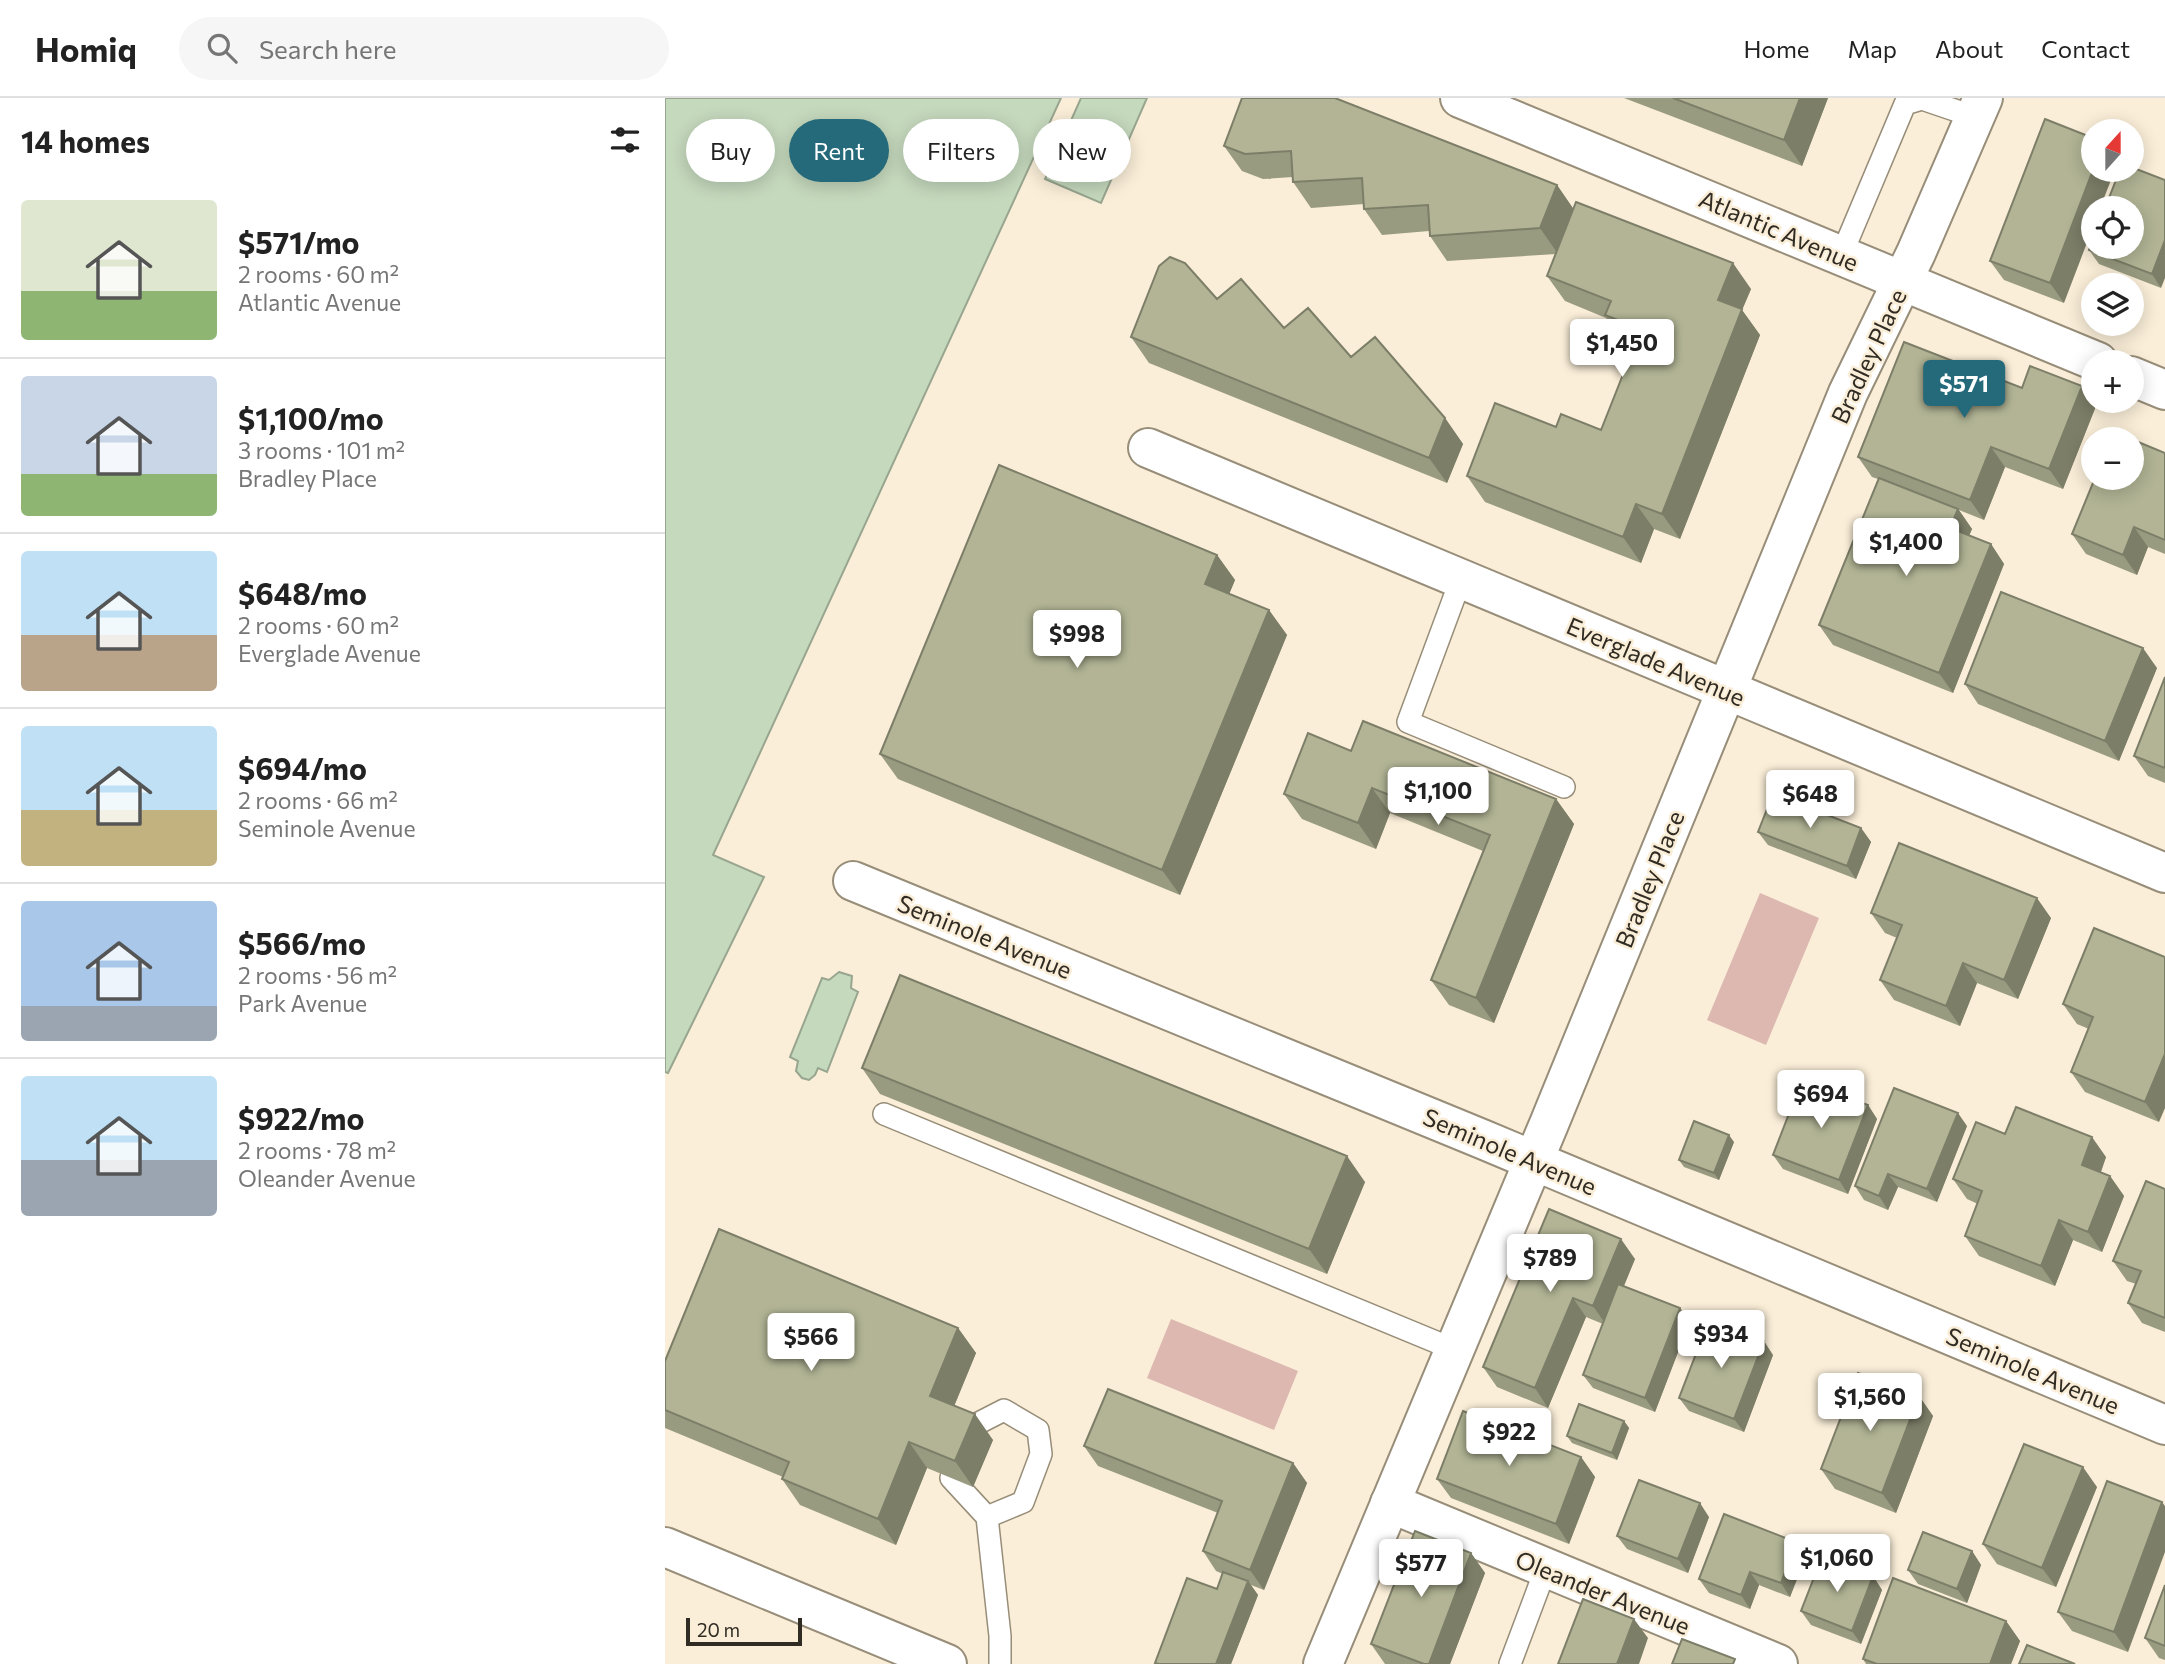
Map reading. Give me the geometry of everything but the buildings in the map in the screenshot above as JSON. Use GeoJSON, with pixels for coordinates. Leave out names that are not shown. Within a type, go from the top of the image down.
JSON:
{"type":"FeatureCollection","features":[{"type":"Feature","properties":{"kind":"street","name":"Atlantic Avenue"},"geometry":{"type":"LineString","coordinates":[[1460,98],[2081,355]]}},
{"type":"Feature","properties":{"kind":"street","name":"Bradley Place"},"geometry":{"type":"LineString","coordinates":[[1323,1664],[1848,393],[1902,281],[1979,108]]}},
{"type":"Feature","properties":{"kind":"street"},"geometry":{"type":"LineString","coordinates":[[2144,381],[2165,390]]}},
{"type":"Feature","properties":{"kind":"street","name":"Everglade Avenue"},"geometry":{"type":"LineString","coordinates":[[1149,448],[2165,873]]}},
{"type":"Feature","properties":{"kind":"street","name":"Seminole Avenue"},"geometry":{"type":"LineString","coordinates":[[853,881],[1533,1160],[2165,1425]]}},
{"type":"Feature","properties":{"kind":"street","name":"Oleander Avenue"},"geometry":{"type":"LineString","coordinates":[[1390,1503],[1778,1664]]}},
{"type":"Feature","properties":{"kind":"street"},"geometry":{"type":"LineString","coordinates":[[665,1547],[947,1664]]}},
{"type":"Feature","properties":{"kind":"lane"},"geometry":{"type":"LineString","coordinates":[[1841,256],[1905,104],[1922,99],[1979,108]]}},
{"type":"Feature","properties":{"kind":"lane"},"geometry":{"type":"LineString","coordinates":[[1461,579],[1408,722],[1564,787]]}},
{"type":"Feature","properties":{"kind":"lane"},"geometry":{"type":"LineString","coordinates":[[884,1114],[1453,1349]]}},
{"type":"Feature","properties":{"kind":"lane"},"geometry":{"type":"LineString","coordinates":[[967,1429],[1004,1410],[1038,1430],[1041,1454],[1023,1502],[986,1517]]}},
{"type":"Feature","properties":{"kind":"lane"},"geometry":{"type":"LineString","coordinates":[[951,1478],[986,1517],[1000,1636],[1000,1664]]}},
{"type":"Feature","properties":{"kind":"lane"},"geometry":{"type":"LineString","coordinates":[[1510,1664],[1546,1568]]}},
{"type":"Feature","properties":{"kind":"shaded area"},"geometry":{"type":"Polygon","coordinates":[[[665,98],[1061,98],[1051,119],[1033,119],[1033,159],[713,855],[764,877],[668,1073],[665,1072],[665,98]]]}},
{"type":"Feature","properties":{"kind":"shaded area"},"geometry":{"type":"Polygon","coordinates":[[[1081,98],[1147,98],[1131,135],[1131,119],[1072,119],[1081,98]]]}},
{"type":"Feature","properties":{"kind":"shaded area"},"geometry":{"type":"Polygon","coordinates":[[[1052,182],[1110,182],[1101,203],[1052,182]]]}},
{"type":"Feature","properties":{"kind":"shaded area"},"geometry":{"type":"Polygon","coordinates":[[[1760,893],[1819,918],[1766,1045],[1707,1020],[1760,893]]]}},
{"type":"Feature","properties":{"kind":"shaded area"},"geometry":{"type":"Polygon","coordinates":[[[839,972],[852,976],[851,988],[858,992],[827,1072],[818,1068],[809,1080],[802,1078],[796,1071],[798,1061],[790,1057],[822,978],[829,980],[839,972]]]}},
{"type":"Feature","properties":{"kind":"shaded area"},"geometry":{"type":"Polygon","coordinates":[[[1171,1319],[1298,1371],[1274,1430],[1147,1378],[1171,1319]]]}}]}
